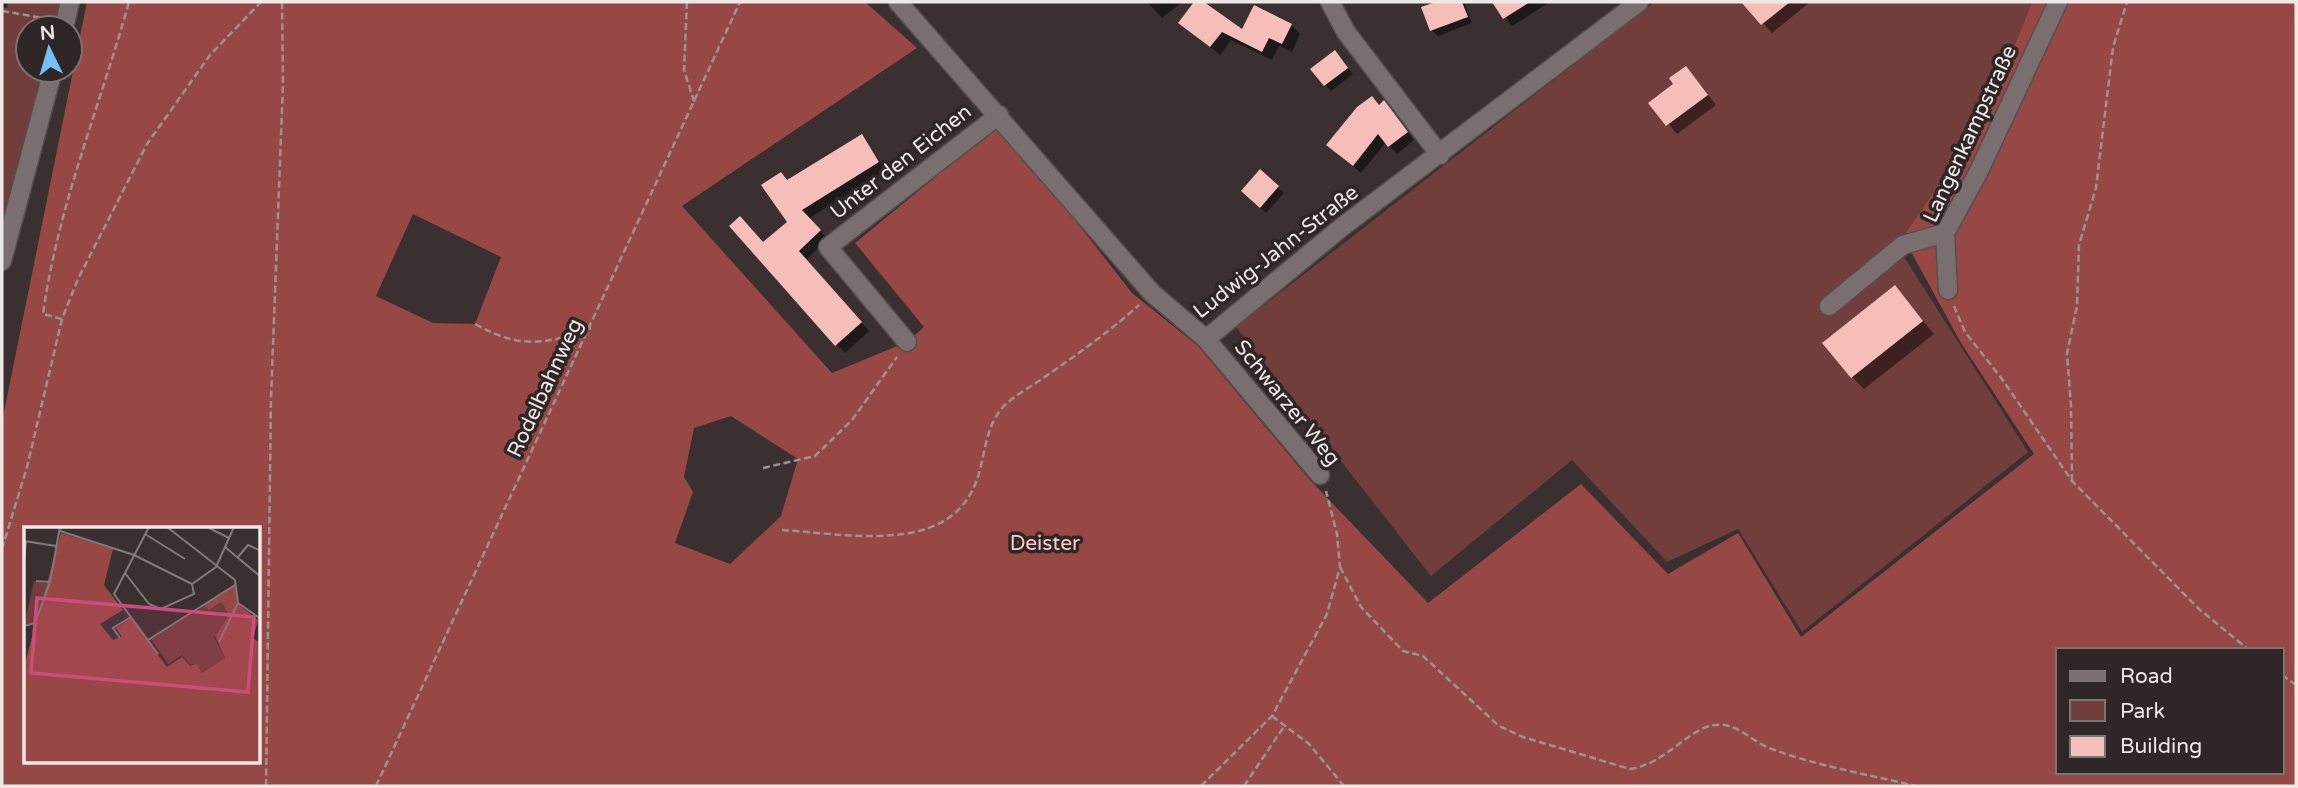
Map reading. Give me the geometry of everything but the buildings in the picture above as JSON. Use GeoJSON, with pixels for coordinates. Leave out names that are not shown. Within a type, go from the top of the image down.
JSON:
{"type":"FeatureCollection","features":[{"type":"Feature","properties":{"kind":"street","name":"Ludwig-Jahn-Straße"},"geometry":{"type":"LineString","coordinates":[[898,2],[1152,293],[1206,340],[1342,228],[1639,2]]}},
{"type":"Feature","properties":{"kind":"street"},"geometry":{"type":"LineString","coordinates":[[1331,2],[1346,32],[1440,155]]}},
{"type":"Feature","properties":{"kind":"street","name":"Langenkampstraße"},"geometry":{"type":"LineString","coordinates":[[1948,290],[1945,233],[1978,173],[2058,2]]}},
{"type":"Feature","properties":{"kind":"street"},"geometry":{"type":"LineString","coordinates":[[2,261],[49,84]]}},
{"type":"Feature","properties":{"kind":"street","name":"Unter den Eichen"},"geometry":{"type":"LineString","coordinates":[[907,342],[828,247],[999,115]]}},
{"type":"Feature","properties":{"kind":"street"},"geometry":{"type":"LineString","coordinates":[[1829,306],[1903,245],[1945,233]]}},
{"type":"Feature","properties":{"kind":"street","name":"Schwarzer Weg"},"geometry":{"type":"LineString","coordinates":[[1206,340],[1320,475]]}},
{"type":"Feature","properties":{"kind":"path"},"geometry":{"type":"LineString","coordinates":[[62,319],[43,314],[49,272],[82,148],[129,2]]}},
{"type":"Feature","properties":{"kind":"path"},"geometry":{"type":"LineString","coordinates":[[2,549],[27,467],[62,319],[114,204],[147,144],[210,55],[261,2]]}},
{"type":"Feature","properties":{"kind":"path"},"geometry":{"type":"LineString","coordinates":[[266,786],[271,398],[283,83],[282,2]]}},
{"type":"Feature","properties":{"kind":"path"},"geometry":{"type":"LineString","coordinates":[[687,2],[684,70],[695,104]]}},
{"type":"Feature","properties":{"kind":"path","name":"Rodelbahnweg"},"geometry":{"type":"LineString","coordinates":[[376,786],[695,104],[740,2]]}},
{"type":"Feature","properties":{"kind":"path"},"geometry":{"type":"LineString","coordinates":[[2072,481],[2067,354],[2077,306],[2079,245],[2096,188],[2113,47],[2127,2]]}},
{"type":"Feature","properties":{"kind":"path"},"geometry":{"type":"LineString","coordinates":[[1948,290],[1965,332],[2002,379],[2072,481],[2199,609],[2247,648]]}},
{"type":"Feature","properties":{"kind":"path"},"geometry":{"type":"LineString","coordinates":[[782,530],[894,536],[935,528],[952,519],[972,491],[991,428],[1003,407],[1093,343],[1152,293]]}},
{"type":"Feature","properties":{"kind":"path"},"geometry":{"type":"LineString","coordinates":[[475,324],[498,337],[529,344],[558,340],[591,328]]}},
{"type":"Feature","properties":{"kind":"path"},"geometry":{"type":"LineString","coordinates":[[763,468],[815,456],[852,420],[907,342]]}},
{"type":"Feature","properties":{"kind":"path","name":"Schwarzer Weg"},"geometry":{"type":"LineString","coordinates":[[1201,786],[1272,716],[1327,614],[1340,567],[1337,534],[1320,475]]}},
{"type":"Feature","properties":{"kind":"path"},"geometry":{"type":"LineString","coordinates":[[1340,567],[1361,607],[1403,651],[1423,656],[1499,726],[1523,737],[1630,769],[1643,767],[1663,758],[1700,731],[1715,725],[1738,728],[1764,746],[1833,769],[1916,786]]}},
{"type":"Feature","properties":{"kind":"path"},"geometry":{"type":"LineString","coordinates":[[1272,716],[1309,744],[1344,786]]}},
{"type":"Feature","properties":{"kind":"path"},"geometry":{"type":"LineString","coordinates":[[1244,786],[1285,725]]}},
{"type":"Feature","properties":{"kind":"green space"},"geometry":{"type":"Polygon","coordinates":[[[2,2],[63,2],[60,14],[14,14],[14,84],[41,84],[2,238],[2,2]]]}},
{"type":"Feature","properties":{"kind":"green space","name":"Deister"},"geometry":{"type":"Polygon","coordinates":[[[87,2],[865,2],[917,48],[682,206],[832,373],[907,342],[924,327],[855,243],[1000,124],[1132,293],[1198,346],[1309,479],[1428,603],[1581,484],[1668,574],[1738,533],[1801,637],[2034,454],[1961,343],[1903,237],[1987,114],[2032,2],[2296,2],[2296,786],[2,786],[2,422],[70,84],[84,84],[84,17],[87,2]],[[413,214],[376,296],[433,323],[475,324],[501,257],[413,214]],[[731,416],[694,428],[684,477],[693,492],[675,543],[730,564],[781,516],[798,459],[731,416]]]}},
{"type":"Feature","properties":{"kind":"green space"},"geometry":{"type":"Polygon","coordinates":[[[1654,2],[2032,2],[1987,114],[1903,237],[1894,241],[2028,452],[1802,632],[1738,529],[1667,562],[1572,460],[1431,576],[1236,327],[1654,2]]]}}]}
